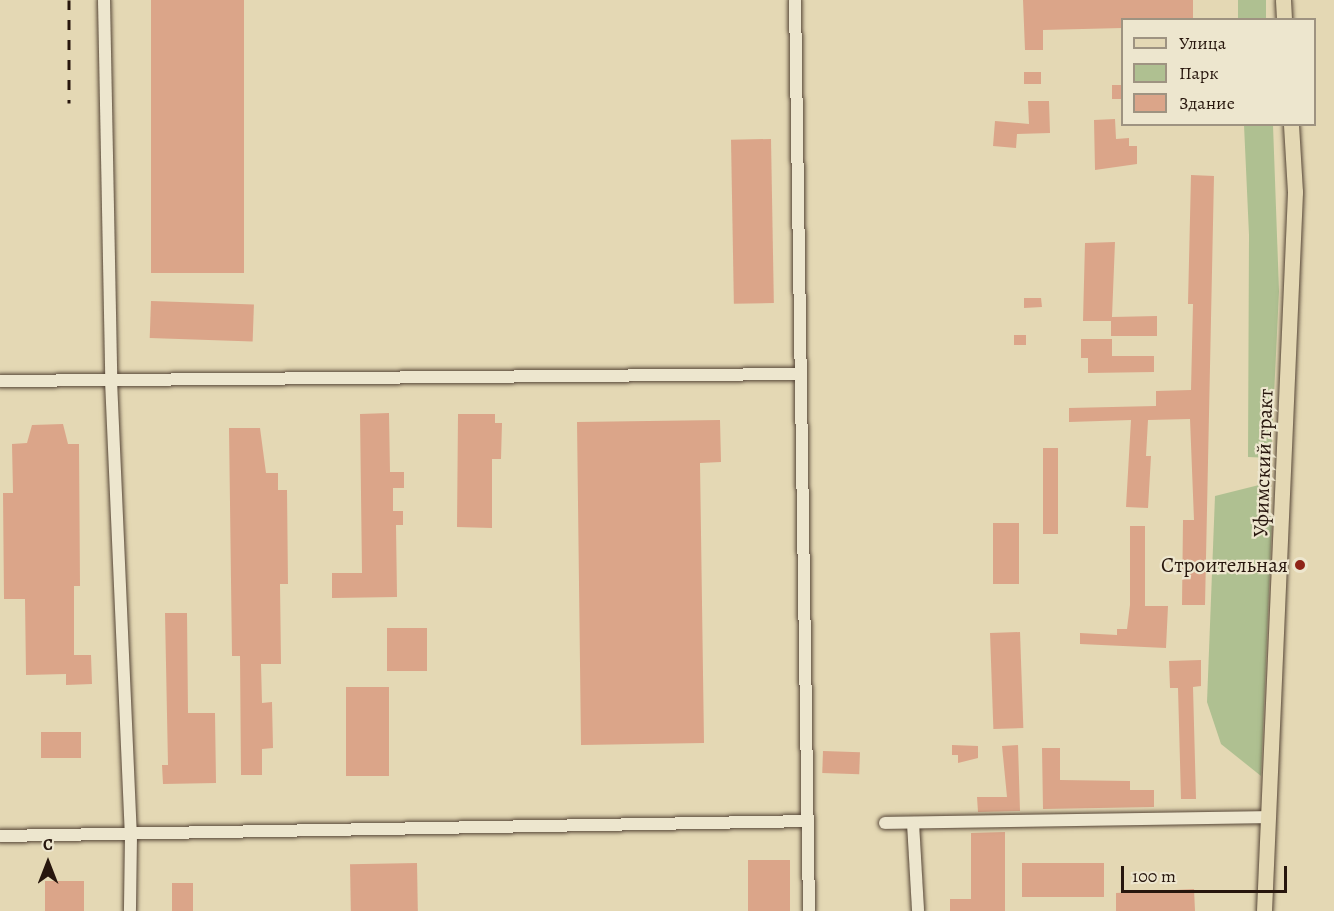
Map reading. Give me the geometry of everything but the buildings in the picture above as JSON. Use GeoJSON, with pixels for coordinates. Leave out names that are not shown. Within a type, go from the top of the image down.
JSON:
{"type":"FeatureCollection","features":[{"type":"Feature","properties":{"kind":"main road"},"geometry":{"type":"LineString","coordinates":[[1283,0],[1284,18]]}},
{"type":"Feature","properties":{"kind":"main road","name":"Уфимский тракт"},"geometry":{"type":"LineString","coordinates":[[1264,911],[1295,192],[1291,126]]}},
{"type":"Feature","properties":{"kind":"lane"},"geometry":{"type":"LineString","coordinates":[[104,0],[111,380],[131,835],[130,911]]}},
{"type":"Feature","properties":{"kind":"lane"},"geometry":{"type":"LineString","coordinates":[[795,0],[798,374],[809,911]]}},
{"type":"Feature","properties":{"kind":"lane"},"geometry":{"type":"LineString","coordinates":[[0,381],[798,374]]}},
{"type":"Feature","properties":{"kind":"lane"},"geometry":{"type":"LineString","coordinates":[[885,823],[1268,817]]}},
{"type":"Feature","properties":{"kind":"lane"},"geometry":{"type":"LineString","coordinates":[[0,836],[808,821]]}},
{"type":"Feature","properties":{"kind":"lane"},"geometry":{"type":"LineString","coordinates":[[913,823],[918,911]]}},
{"type":"Feature","properties":{"kind":"green space"},"geometry":{"type":"Polygon","coordinates":[[[1238,0],[1266,0],[1266,18],[1238,18],[1238,0]]]}},
{"type":"Feature","properties":{"kind":"green space"},"geometry":{"type":"Polygon","coordinates":[[[1244,126],[1273,126],[1279,291],[1271,458],[1248,457],[1249,235],[1244,126]]]}},
{"type":"Feature","properties":{"kind":"green space"},"geometry":{"type":"Polygon","coordinates":[[[1267,483],[1272,521],[1261,776],[1221,744],[1207,702],[1215,496],[1267,483]]]}},
{"type":"Feature","properties":{"kind":"railway"},"geometry":{"type":"LineString","coordinates":[[69,0],[69,103]]}},
{"type":"Feature","properties":{"kind":"place","name":"Строительная"},"geometry":{"type":"Point","coordinates":[1300,565]}}]}
